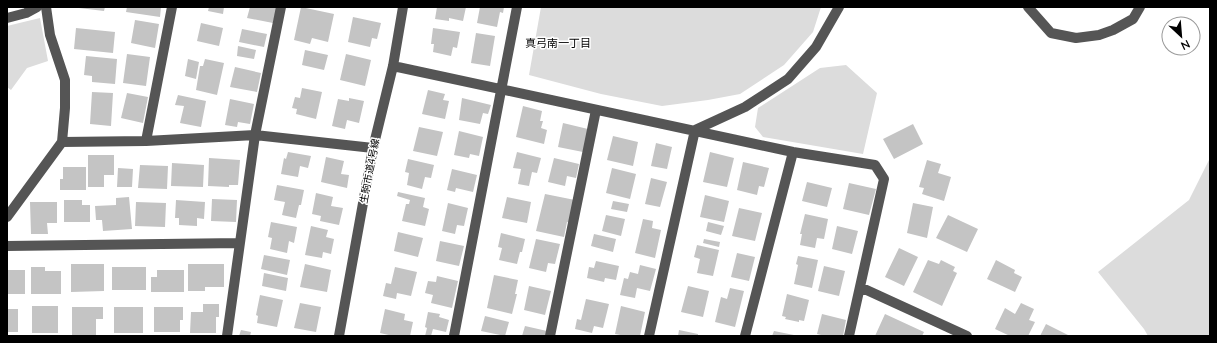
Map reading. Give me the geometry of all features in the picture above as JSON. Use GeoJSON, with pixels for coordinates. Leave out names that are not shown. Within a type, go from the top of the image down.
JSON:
{"type":"FeatureCollection","features":[{"type":"Feature","properties":{"kind":"street"},"geometry":{"type":"LineString","coordinates":[[7,18],[26,13],[37,7]]}},
{"type":"Feature","properties":{"kind":"street"},"geometry":{"type":"LineString","coordinates":[[7,216],[62,142],[65,108],[65,80],[50,35],[46,7]]}},
{"type":"Feature","properties":{"kind":"street"},"geometry":{"type":"LineString","coordinates":[[146,141],[172,7]]}},
{"type":"Feature","properties":{"kind":"street"},"geometry":{"type":"LineString","coordinates":[[227,336],[255,135],[281,7]]}},
{"type":"Feature","properties":{"kind":"street","name":"生駒市道4号線"},"geometry":{"type":"LineString","coordinates":[[339,336],[373,148],[393,66],[403,7]]}},
{"type":"Feature","properties":{"kind":"street"},"geometry":{"type":"LineString","coordinates":[[454,336],[517,7]]}},
{"type":"Feature","properties":{"kind":"street"},"geometry":{"type":"LineString","coordinates":[[695,130],[745,107],[788,80],[816,47],[839,7]]}},
{"type":"Feature","properties":{"kind":"street"},"geometry":{"type":"LineString","coordinates":[[1028,7],[1051,33],[1076,38],[1099,35],[1113,30],[1133,19],[1140,7]]}},
{"type":"Feature","properties":{"kind":"street"},"geometry":{"type":"LineString","coordinates":[[393,66],[792,152],[875,165],[884,180],[849,336]]}},
{"type":"Feature","properties":{"kind":"street"},"geometry":{"type":"LineString","coordinates":[[550,336],[596,110]]}},
{"type":"Feature","properties":{"kind":"street"},"geometry":{"type":"LineString","coordinates":[[649,336],[695,130]]}},
{"type":"Feature","properties":{"kind":"street"},"geometry":{"type":"LineString","coordinates":[[62,142],[146,141],[255,135],[373,148]]}},
{"type":"Feature","properties":{"kind":"street"},"geometry":{"type":"LineString","coordinates":[[745,336],[792,152]]}},
{"type":"Feature","properties":{"kind":"street"},"geometry":{"type":"LineString","coordinates":[[7,246],[240,243]]}},
{"type":"Feature","properties":{"kind":"street"},"geometry":{"type":"LineString","coordinates":[[860,287],[967,336]]}},
{"type":"Feature","properties":{"kind":"shaded area"},"geometry":{"type":"Polygon","coordinates":[[[541,7],[821,7],[813,32],[784,65],[740,94],[662,106],[601,94],[529,75],[541,7]]]}},
{"type":"Feature","properties":{"kind":"shaded area"},"geometry":{"type":"Polygon","coordinates":[[[40,18],[48,61],[27,68],[11,90],[7,87],[7,26],[40,18]]]}},
{"type":"Feature","properties":{"kind":"shaded area"},"geometry":{"type":"Polygon","coordinates":[[[846,65],[877,93],[863,154],[763,137],[755,127],[758,108],[820,68],[846,65]]]}},
{"type":"Feature","properties":{"kind":"shaded area"},"geometry":{"type":"Polygon","coordinates":[[[1210,158],[1210,336],[1148,336],[1098,272],[1189,200],[1210,158]]]}},
{"type":"Feature","properties":{"kind":"building"},"geometry":{"type":"Polygon","coordinates":[[[79,7],[105,7],[104,11],[79,7]]]}},
{"type":"Feature","properties":{"kind":"building"},"geometry":{"type":"Polygon","coordinates":[[[127,7],[161,7],[160,17],[126,12],[127,7]]]}},
{"type":"Feature","properties":{"kind":"building"},"geometry":{"type":"Polygon","coordinates":[[[209,7],[224,7],[223,14],[208,11],[209,7]]]}},
{"type":"Feature","properties":{"kind":"building"},"geometry":{"type":"Polygon","coordinates":[[[250,7],[277,7],[273,23],[247,18],[250,7]]]}},
{"type":"Feature","properties":{"kind":"building"},"geometry":{"type":"Polygon","coordinates":[[[301,7],[334,14],[328,42],[312,38],[310,44],[294,40],[301,7]]]}},
{"type":"Feature","properties":{"kind":"building"},"geometry":{"type":"Polygon","coordinates":[[[437,7],[466,7],[463,21],[449,18],[449,21],[435,19],[437,7]]]}},
{"type":"Feature","properties":{"kind":"building"},"geometry":{"type":"Polygon","coordinates":[[[480,7],[504,7],[503,13],[500,12],[497,27],[477,23],[480,7]]]}},
{"type":"Feature","properties":{"kind":"building"},"geometry":{"type":"Polygon","coordinates":[[[353,17],[381,23],[377,39],[372,38],[370,47],[348,42],[353,17]]]}},
{"type":"Feature","properties":{"kind":"building"},"geometry":{"type":"Polygon","coordinates":[[[135,20],[159,24],[155,48],[131,43],[135,20]]]}},
{"type":"Feature","properties":{"kind":"building"},"geometry":{"type":"Polygon","coordinates":[[[201,23],[223,28],[219,46],[197,41],[201,23]]]}},
{"type":"Feature","properties":{"kind":"building"},"geometry":{"type":"Polygon","coordinates":[[[76,28],[115,32],[113,53],[74,49],[76,28]]]}},
{"type":"Feature","properties":{"kind":"building"},"geometry":{"type":"Polygon","coordinates":[[[433,28],[460,32],[457,48],[453,47],[451,56],[433,52],[434,44],[431,44],[433,28]]]}},
{"type":"Feature","properties":{"kind":"building"},"geometry":{"type":"Polygon","coordinates":[[[242,29],[267,34],[264,47],[239,42],[242,29]]]}},
{"type":"Feature","properties":{"kind":"building"},"geometry":{"type":"Polygon","coordinates":[[[476,33],[495,36],[490,66],[471,63],[476,33]]]}},
{"type":"Feature","properties":{"kind":"building"},"geometry":{"type":"Polygon","coordinates":[[[238,46],[256,50],[254,59],[237,56],[238,46]]]}},
{"type":"Feature","properties":{"kind":"building"},"geometry":{"type":"Polygon","coordinates":[[[305,50],[328,55],[324,70],[302,65],[305,50]]]}},
{"type":"Feature","properties":{"kind":"building"},"geometry":{"type":"Polygon","coordinates":[[[127,54],[150,57],[146,86],[123,83],[127,54]]]}},
{"type":"Feature","properties":{"kind":"building"},"geometry":{"type":"Polygon","coordinates":[[[346,54],[371,60],[365,86],[340,80],[346,54]]]}},
{"type":"Feature","properties":{"kind":"building"},"geometry":{"type":"Polygon","coordinates":[[[86,56],[117,59],[115,84],[92,82],[92,76],[84,75],[86,56]]]}},
{"type":"Feature","properties":{"kind":"building"},"geometry":{"type":"Polygon","coordinates":[[[188,59],[199,62],[196,79],[185,76],[188,59]]]}},
{"type":"Feature","properties":{"kind":"building"},"geometry":{"type":"Polygon","coordinates":[[[205,59],[224,63],[217,95],[196,90],[200,66],[203,66],[205,59]]]}},
{"type":"Feature","properties":{"kind":"building"},"geometry":{"type":"Polygon","coordinates":[[[235,67],[261,73],[257,92],[230,87],[235,67]]]}},
{"type":"Feature","properties":{"kind":"building"},"geometry":{"type":"Polygon","coordinates":[[[302,88],[322,92],[316,119],[296,114],[297,109],[292,108],[295,97],[300,98],[302,88]]]}},
{"type":"Feature","properties":{"kind":"building"},"geometry":{"type":"Polygon","coordinates":[[[428,90],[445,94],[443,100],[449,101],[445,119],[422,114],[428,90]]]}},
{"type":"Feature","properties":{"kind":"building"},"geometry":{"type":"Polygon","coordinates":[[[92,92],[113,93],[111,126],[90,124],[92,92]]]}},
{"type":"Feature","properties":{"kind":"building"},"geometry":{"type":"Polygon","coordinates":[[[127,93],[148,97],[143,123],[121,118],[127,93]]]}},
{"type":"Feature","properties":{"kind":"building"},"geometry":{"type":"Polygon","coordinates":[[[178,95],[206,101],[201,127],[180,123],[184,106],[175,105],[178,95]]]}},
{"type":"Feature","properties":{"kind":"building"},"geometry":{"type":"Polygon","coordinates":[[[349,98],[364,101],[359,123],[347,120],[345,129],[332,126],[338,99],[349,101],[349,98]]]}},
{"type":"Feature","properties":{"kind":"building"},"geometry":{"type":"Polygon","coordinates":[[[462,98],[491,105],[488,114],[483,113],[480,124],[459,120],[462,98]]]}},
{"type":"Feature","properties":{"kind":"building"},"geometry":{"type":"Polygon","coordinates":[[[230,99],[254,104],[250,124],[238,122],[237,127],[225,125],[230,99]]]}},
{"type":"Feature","properties":{"kind":"building"},"geometry":{"type":"Polygon","coordinates":[[[523,106],[542,111],[540,121],[543,121],[541,128],[547,130],[544,144],[516,137],[523,106]]]}},
{"type":"Feature","properties":{"kind":"building"},"geometry":{"type":"Polygon","coordinates":[[[563,123],[588,129],[583,152],[558,147],[563,123]]]}},
{"type":"Feature","properties":{"kind":"building"},"geometry":{"type":"Polygon","coordinates":[[[913,124],[923,144],[894,159],[883,139],[913,124]]]}},
{"type":"Feature","properties":{"kind":"building"},"geometry":{"type":"Polygon","coordinates":[[[419,127],[443,132],[437,156],[413,151],[419,127]]]}},
{"type":"Feature","properties":{"kind":"building"},"geometry":{"type":"Polygon","coordinates":[[[459,131],[483,137],[479,156],[470,154],[469,158],[454,155],[459,131]]]}},
{"type":"Feature","properties":{"kind":"building"},"geometry":{"type":"Polygon","coordinates":[[[613,136],[638,142],[633,166],[607,160],[613,136]]]}},
{"type":"Feature","properties":{"kind":"building"},"geometry":{"type":"Polygon","coordinates":[[[656,143],[672,147],[667,169],[651,166],[656,143]]]}},
{"type":"Feature","properties":{"kind":"building"},"geometry":{"type":"Polygon","coordinates":[[[288,152],[311,156],[308,168],[300,166],[298,177],[281,174],[284,158],[286,159],[288,152]]]}},
{"type":"Feature","properties":{"kind":"building"},"geometry":{"type":"Polygon","coordinates":[[[517,152],[541,158],[537,173],[532,172],[529,186],[518,184],[521,169],[513,168],[517,152]]]}},
{"type":"Feature","properties":{"kind":"building"},"geometry":{"type":"Polygon","coordinates":[[[710,152],[734,158],[727,187],[703,182],[710,152]]]}},
{"type":"Feature","properties":{"kind":"building"},"geometry":{"type":"Polygon","coordinates":[[[88,155],[114,155],[114,175],[104,175],[104,187],[88,187],[88,155]]]}},
{"type":"Feature","properties":{"kind":"building"},"geometry":{"type":"Polygon","coordinates":[[[326,157],[344,161],[341,174],[349,175],[347,188],[321,182],[326,157]]]}},
{"type":"Feature","properties":{"kind":"building"},"geometry":{"type":"Polygon","coordinates":[[[209,158],[240,160],[238,185],[229,185],[229,187],[208,186],[209,158]]]}},
{"type":"Feature","properties":{"kind":"building"},"geometry":{"type":"Polygon","coordinates":[[[554,158],[579,164],[576,178],[567,176],[565,186],[548,182],[554,158]]]}},
{"type":"Feature","properties":{"kind":"building"},"geometry":{"type":"Polygon","coordinates":[[[408,159],[434,165],[431,178],[425,177],[422,189],[407,185],[409,173],[405,172],[408,159]]]}},
{"type":"Feature","properties":{"kind":"building"},"geometry":{"type":"Polygon","coordinates":[[[927,160],[941,164],[938,173],[951,177],[944,201],[922,194],[924,188],[919,187],[927,160]]]}},
{"type":"Feature","properties":{"kind":"building"},"geometry":{"type":"Polygon","coordinates":[[[743,162],[769,168],[764,187],[759,186],[757,195],[737,190],[743,162]]]}},
{"type":"Feature","properties":{"kind":"building"},"geometry":{"type":"Polygon","coordinates":[[[172,163],[204,165],[203,187],[171,186],[172,163]]]}},
{"type":"Feature","properties":{"kind":"building"},"geometry":{"type":"Polygon","coordinates":[[[140,165],[168,166],[167,189],[138,188],[140,165]]]}},
{"type":"Feature","properties":{"kind":"building"},"geometry":{"type":"Polygon","coordinates":[[[63,167],[86,167],[86,190],[60,190],[60,179],[63,179],[63,167]]]}},
{"type":"Feature","properties":{"kind":"building"},"geometry":{"type":"Polygon","coordinates":[[[118,168],[133,169],[132,187],[117,187],[118,168]]]}},
{"type":"Feature","properties":{"kind":"building"},"geometry":{"type":"Polygon","coordinates":[[[612,168],[636,174],[630,199],[606,193],[612,168]]]}},
{"type":"Feature","properties":{"kind":"building"},"geometry":{"type":"Polygon","coordinates":[[[452,169],[477,175],[473,192],[456,188],[455,192],[447,190],[452,169]]]}},
{"type":"Feature","properties":{"kind":"building"},"geometry":{"type":"Polygon","coordinates":[[[651,178],[667,182],[660,207],[645,204],[651,178]]]}},
{"type":"Feature","properties":{"kind":"building"},"geometry":{"type":"Polygon","coordinates":[[[807,182],[832,188],[827,207],[802,201],[807,182]]]}},
{"type":"Feature","properties":{"kind":"building"},"geometry":{"type":"Polygon","coordinates":[[[849,183],[876,189],[869,215],[843,209],[849,183]]]}},
{"type":"Feature","properties":{"kind":"building"},"geometry":{"type":"Polygon","coordinates":[[[277,185],[304,190],[301,205],[299,205],[296,218],[282,215],[285,202],[274,200],[277,185]]]}},
{"type":"Feature","properties":{"kind":"building"},"geometry":{"type":"Polygon","coordinates":[[[398,192],[425,198],[423,207],[429,209],[425,226],[402,221],[406,204],[409,204],[410,200],[397,196],[398,192]]]}},
{"type":"Feature","properties":{"kind":"building"},"geometry":{"type":"Polygon","coordinates":[[[316,193],[333,197],[331,206],[343,208],[339,225],[320,221],[321,216],[312,214],[316,193]]]}},
{"type":"Feature","properties":{"kind":"building"},"geometry":{"type":"Polygon","coordinates":[[[545,194],[575,200],[570,223],[567,222],[564,237],[536,231],[545,194]]]}},
{"type":"Feature","properties":{"kind":"building"},"geometry":{"type":"Polygon","coordinates":[[[705,195],[729,201],[724,222],[700,217],[705,195]]]}},
{"type":"Feature","properties":{"kind":"building"},"geometry":{"type":"Polygon","coordinates":[[[129,197],[132,229],[103,231],[102,220],[96,220],[95,206],[116,205],[116,198],[129,197]]]}},
{"type":"Feature","properties":{"kind":"building"},"geometry":{"type":"Polygon","coordinates":[[[507,197],[531,202],[527,223],[502,218],[507,197]]]}},
{"type":"Feature","properties":{"kind":"building"},"geometry":{"type":"Polygon","coordinates":[[[212,199],[237,200],[236,222],[211,221],[212,199]]]}},
{"type":"Feature","properties":{"kind":"building"},"geometry":{"type":"Polygon","coordinates":[[[64,200],[82,200],[82,205],[90,205],[90,222],[64,222],[64,200]]]}},
{"type":"Feature","properties":{"kind":"building"},"geometry":{"type":"Polygon","coordinates":[[[176,200],[205,202],[204,219],[197,218],[197,226],[179,225],[179,218],[175,218],[176,200]]]}},
{"type":"Feature","properties":{"kind":"building"},"geometry":{"type":"Polygon","coordinates":[[[613,201],[629,204],[627,212],[611,209],[613,201]]]}},
{"type":"Feature","properties":{"kind":"building"},"geometry":{"type":"Polygon","coordinates":[[[30,202],[57,202],[57,223],[47,223],[48,234],[31,234],[30,202]]]}},
{"type":"Feature","properties":{"kind":"building"},"geometry":{"type":"Polygon","coordinates":[[[136,202],[166,203],[165,227],[135,226],[136,202]]]}},
{"type":"Feature","properties":{"kind":"building"},"geometry":{"type":"Polygon","coordinates":[[[448,203],[468,208],[464,226],[457,225],[455,234],[442,231],[448,203]]]}},
{"type":"Feature","properties":{"kind":"building"},"geometry":{"type":"Polygon","coordinates":[[[913,203],[933,207],[927,238],[907,233],[913,203]]]}},
{"type":"Feature","properties":{"kind":"building"},"geometry":{"type":"Polygon","coordinates":[[[739,208],[762,213],[755,241],[732,236],[739,208]]]}},
{"type":"Feature","properties":{"kind":"building"},"geometry":{"type":"Polygon","coordinates":[[[805,214],[828,219],[824,239],[817,238],[815,248],[800,245],[802,234],[800,234],[805,214]]]}},
{"type":"Feature","properties":{"kind":"building"},"geometry":{"type":"Polygon","coordinates":[[[606,215],[625,219],[621,236],[602,231],[606,215]]]}},
{"type":"Feature","properties":{"kind":"building"},"geometry":{"type":"Polygon","coordinates":[[[948,215],[978,229],[967,252],[936,238],[948,215]]]}},
{"type":"Feature","properties":{"kind":"building"},"geometry":{"type":"Polygon","coordinates":[[[643,219],[653,221],[652,228],[661,230],[655,258],[635,253],[643,219]]]}},
{"type":"Feature","properties":{"kind":"building"},"geometry":{"type":"Polygon","coordinates":[[[271,222],[297,227],[294,243],[289,241],[287,253],[270,249],[272,238],[268,237],[271,222]]]}},
{"type":"Feature","properties":{"kind":"building"},"geometry":{"type":"Polygon","coordinates":[[[708,222],[724,226],[721,235],[706,231],[708,222]]]}},
{"type":"Feature","properties":{"kind":"building"},"geometry":{"type":"Polygon","coordinates":[[[311,226],[328,230],[326,237],[334,239],[331,254],[323,252],[322,258],[305,255],[311,226]]]}},
{"type":"Feature","properties":{"kind":"building"},"geometry":{"type":"Polygon","coordinates":[[[837,226],[858,231],[852,254],[832,249],[837,226]]]}},
{"type":"Feature","properties":{"kind":"building"},"geometry":{"type":"Polygon","coordinates":[[[398,232],[423,238],[418,257],[394,251],[398,232]]]}},
{"type":"Feature","properties":{"kind":"building"},"geometry":{"type":"Polygon","coordinates":[[[501,233],[525,239],[517,264],[499,260],[502,248],[498,247],[501,233]]]}},
{"type":"Feature","properties":{"kind":"building"},"geometry":{"type":"Polygon","coordinates":[[[594,234],[616,239],[613,252],[591,246],[594,234]]]}},
{"type":"Feature","properties":{"kind":"building"},"geometry":{"type":"Polygon","coordinates":[[[536,239],[560,244],[555,264],[548,263],[546,272],[529,268],[536,239]]]}},
{"type":"Feature","properties":{"kind":"building"},"geometry":{"type":"Polygon","coordinates":[[[704,239],[720,242],[719,247],[703,243],[704,239]]]}},
{"type":"Feature","properties":{"kind":"building"},"geometry":{"type":"Polygon","coordinates":[[[440,241],[464,246],[459,266],[436,261],[440,241]]]}},
{"type":"Feature","properties":{"kind":"building"},"geometry":{"type":"Polygon","coordinates":[[[697,245],[719,250],[713,276],[697,273],[700,259],[694,257],[697,245]]]}},
{"type":"Feature","properties":{"kind":"building"},"geometry":{"type":"Polygon","coordinates":[[[899,248],[918,257],[904,286],[885,277],[899,248]]]}},
{"type":"Feature","properties":{"kind":"building"},"geometry":{"type":"Polygon","coordinates":[[[737,253],[755,257],[749,281],[731,277],[737,253]]]}},
{"type":"Feature","properties":{"kind":"building"},"geometry":{"type":"Polygon","coordinates":[[[264,255],[290,260],[287,275],[261,269],[264,255]]]}},
{"type":"Feature","properties":{"kind":"building"},"geometry":{"type":"Polygon","coordinates":[[[798,256],[818,260],[812,288],[794,284],[798,265],[796,264],[798,256]]]}},
{"type":"Feature","properties":{"kind":"building"},"geometry":{"type":"Polygon","coordinates":[[[928,260],[939,264],[941,260],[955,267],[953,271],[957,273],[942,306],[913,292],[928,260]]]}},
{"type":"Feature","properties":{"kind":"building"},"geometry":{"type":"Polygon","coordinates":[[[996,260],[1015,270],[1014,273],[1022,277],[1015,292],[987,279],[996,260]]]}},
{"type":"Feature","properties":{"kind":"building"},"geometry":{"type":"Polygon","coordinates":[[[596,261],[619,266],[616,280],[605,278],[604,282],[587,278],[589,267],[594,268],[596,261]]]}},
{"type":"Feature","properties":{"kind":"building"},"geometry":{"type":"Polygon","coordinates":[[[71,264],[104,264],[104,291],[71,292],[71,264]]]}},
{"type":"Feature","properties":{"kind":"building"},"geometry":{"type":"Polygon","coordinates":[[[188,264],[224,264],[224,287],[205,287],[205,291],[188,291],[188,264]]]}},
{"type":"Feature","properties":{"kind":"building"},"geometry":{"type":"Polygon","coordinates":[[[305,264],[331,270],[327,292],[300,287],[305,264]]]}},
{"type":"Feature","properties":{"kind":"building"},"geometry":{"type":"Polygon","coordinates":[[[640,265],[656,269],[650,291],[637,288],[635,298],[620,295],[624,278],[628,279],[630,272],[638,274],[640,265]]]}},
{"type":"Feature","properties":{"kind":"building"},"geometry":{"type":"Polygon","coordinates":[[[824,266],[845,271],[839,296],[818,291],[824,266]]]}},
{"type":"Feature","properties":{"kind":"building"},"geometry":{"type":"Polygon","coordinates":[[[31,267],[45,267],[45,271],[61,271],[61,294],[31,294],[31,267]]]}},
{"type":"Feature","properties":{"kind":"building"},"geometry":{"type":"Polygon","coordinates":[[[112,267],[146,267],[146,290],[112,290],[112,267]]]}},
{"type":"Feature","properties":{"kind":"building"},"geometry":{"type":"Polygon","coordinates":[[[395,267],[417,272],[411,296],[397,293],[396,299],[383,296],[386,283],[391,284],[395,267]]]}},
{"type":"Feature","properties":{"kind":"building"},"geometry":{"type":"Polygon","coordinates":[[[7,270],[25,270],[25,294],[7,294],[7,270]]]}},
{"type":"Feature","properties":{"kind":"building"},"geometry":{"type":"Polygon","coordinates":[[[157,270],[184,270],[184,292],[151,292],[151,277],[157,277],[157,270]]]}},
{"type":"Feature","properties":{"kind":"building"},"geometry":{"type":"Polygon","coordinates":[[[264,273],[288,278],[286,291],[262,286],[264,273]]]}},
{"type":"Feature","properties":{"kind":"building"},"geometry":{"type":"Polygon","coordinates":[[[494,275],[518,280],[515,294],[517,294],[512,314],[487,308],[494,275]]]}},
{"type":"Feature","properties":{"kind":"building"},"geometry":{"type":"Polygon","coordinates":[[[437,276],[458,281],[452,308],[431,303],[433,295],[425,293],[428,281],[436,282],[437,276]]]}},
{"type":"Feature","properties":{"kind":"building"},"geometry":{"type":"Polygon","coordinates":[[[529,286],[551,291],[545,315],[524,310],[529,286]]]}},
{"type":"Feature","properties":{"kind":"building"},"geometry":{"type":"Polygon","coordinates":[[[688,286],[709,291],[703,317],[681,312],[688,286]]]}},
{"type":"Feature","properties":{"kind":"building"},"geometry":{"type":"Polygon","coordinates":[[[730,288],[744,291],[735,327],[715,322],[721,297],[727,299],[730,288]]]}},
{"type":"Feature","properties":{"kind":"building"},"geometry":{"type":"Polygon","coordinates":[[[787,294],[809,300],[804,321],[799,320],[799,322],[785,319],[786,317],[782,316],[787,294]]]}},
{"type":"Feature","properties":{"kind":"building"},"geometry":{"type":"Polygon","coordinates":[[[260,295],[283,300],[277,327],[257,323],[258,316],[256,315],[260,295]]]}},
{"type":"Feature","properties":{"kind":"building"},"geometry":{"type":"Polygon","coordinates":[[[586,299],[609,304],[603,328],[594,326],[592,333],[575,329],[577,319],[581,320],[586,299]]]}},
{"type":"Feature","properties":{"kind":"building"},"geometry":{"type":"Polygon","coordinates":[[[300,303],[321,307],[316,332],[294,328],[300,303]]]}},
{"type":"Feature","properties":{"kind":"building"},"geometry":{"type":"Polygon","coordinates":[[[1021,303],[1034,309],[1029,320],[1035,322],[1028,336],[1010,336],[995,329],[1005,308],[1015,314],[1021,303]]]}},
{"type":"Feature","properties":{"kind":"building"},"geometry":{"type":"Polygon","coordinates":[[[203,304],[219,304],[219,317],[216,317],[216,333],[190,333],[191,312],[203,312],[203,304]]]}},
{"type":"Feature","properties":{"kind":"building"},"geometry":{"type":"Polygon","coordinates":[[[32,306],[58,306],[58,333],[32,333],[32,306]]]}},
{"type":"Feature","properties":{"kind":"building"},"geometry":{"type":"Polygon","coordinates":[[[621,306],[645,312],[640,336],[615,334],[621,306]]]}},
{"type":"Feature","properties":{"kind":"building"},"geometry":{"type":"Polygon","coordinates":[[[72,307],[103,307],[103,319],[96,319],[96,335],[72,335],[72,307]]]}},
{"type":"Feature","properties":{"kind":"building"},"geometry":{"type":"Polygon","coordinates":[[[114,307],[143,307],[143,333],[114,333],[114,307]]]}},
{"type":"Feature","properties":{"kind":"building"},"geometry":{"type":"Polygon","coordinates":[[[154,307],[183,307],[183,320],[180,320],[180,332],[154,332],[154,307]]]}},
{"type":"Feature","properties":{"kind":"building"},"geometry":{"type":"Polygon","coordinates":[[[7,309],[18,309],[18,332],[7,332],[7,309]]]}},
{"type":"Feature","properties":{"kind":"building"},"geometry":{"type":"Polygon","coordinates":[[[385,309],[405,314],[404,320],[413,322],[410,336],[393,336],[380,333],[385,309]]]}},
{"type":"Feature","properties":{"kind":"building"},"geometry":{"type":"Polygon","coordinates":[[[428,312],[440,314],[439,317],[449,320],[446,332],[433,329],[431,336],[425,336],[428,312]]]}},
{"type":"Feature","properties":{"kind":"building"},"geometry":{"type":"Polygon","coordinates":[[[822,314],[846,320],[843,336],[825,336],[817,334],[822,314]]]}},
{"type":"Feature","properties":{"kind":"building"},"geometry":{"type":"Polygon","coordinates":[[[885,314],[924,332],[922,336],[875,336],[885,314]]]}},
{"type":"Feature","properties":{"kind":"building"},"geometry":{"type":"Polygon","coordinates":[[[485,316],[509,322],[505,336],[481,331],[485,316]]]}},
{"type":"Feature","properties":{"kind":"building"},"geometry":{"type":"Polygon","coordinates":[[[1046,324],[1070,336],[1040,336],[1046,324]]]}},
{"type":"Feature","properties":{"kind":"building"},"geometry":{"type":"Polygon","coordinates":[[[525,326],[547,331],[545,336],[522,336],[525,326]]]}},
{"type":"Feature","properties":{"kind":"building"},"geometry":{"type":"Polygon","coordinates":[[[241,330],[251,332],[250,336],[239,336],[241,330]]]}},
{"type":"Feature","properties":{"kind":"building"},"geometry":{"type":"Polygon","coordinates":[[[679,330],[698,334],[698,336],[678,336],[679,330]]]}},
{"type":"Feature","properties":{"kind":"building"},"geometry":{"type":"Polygon","coordinates":[[[774,331],[794,335],[794,336],[772,336],[774,331]]]}},
{"type":"Feature","properties":{"kind":"district","name":"真弓南一丁目"},"geometry":{"type":"Point","coordinates":[558,42]}}]}
